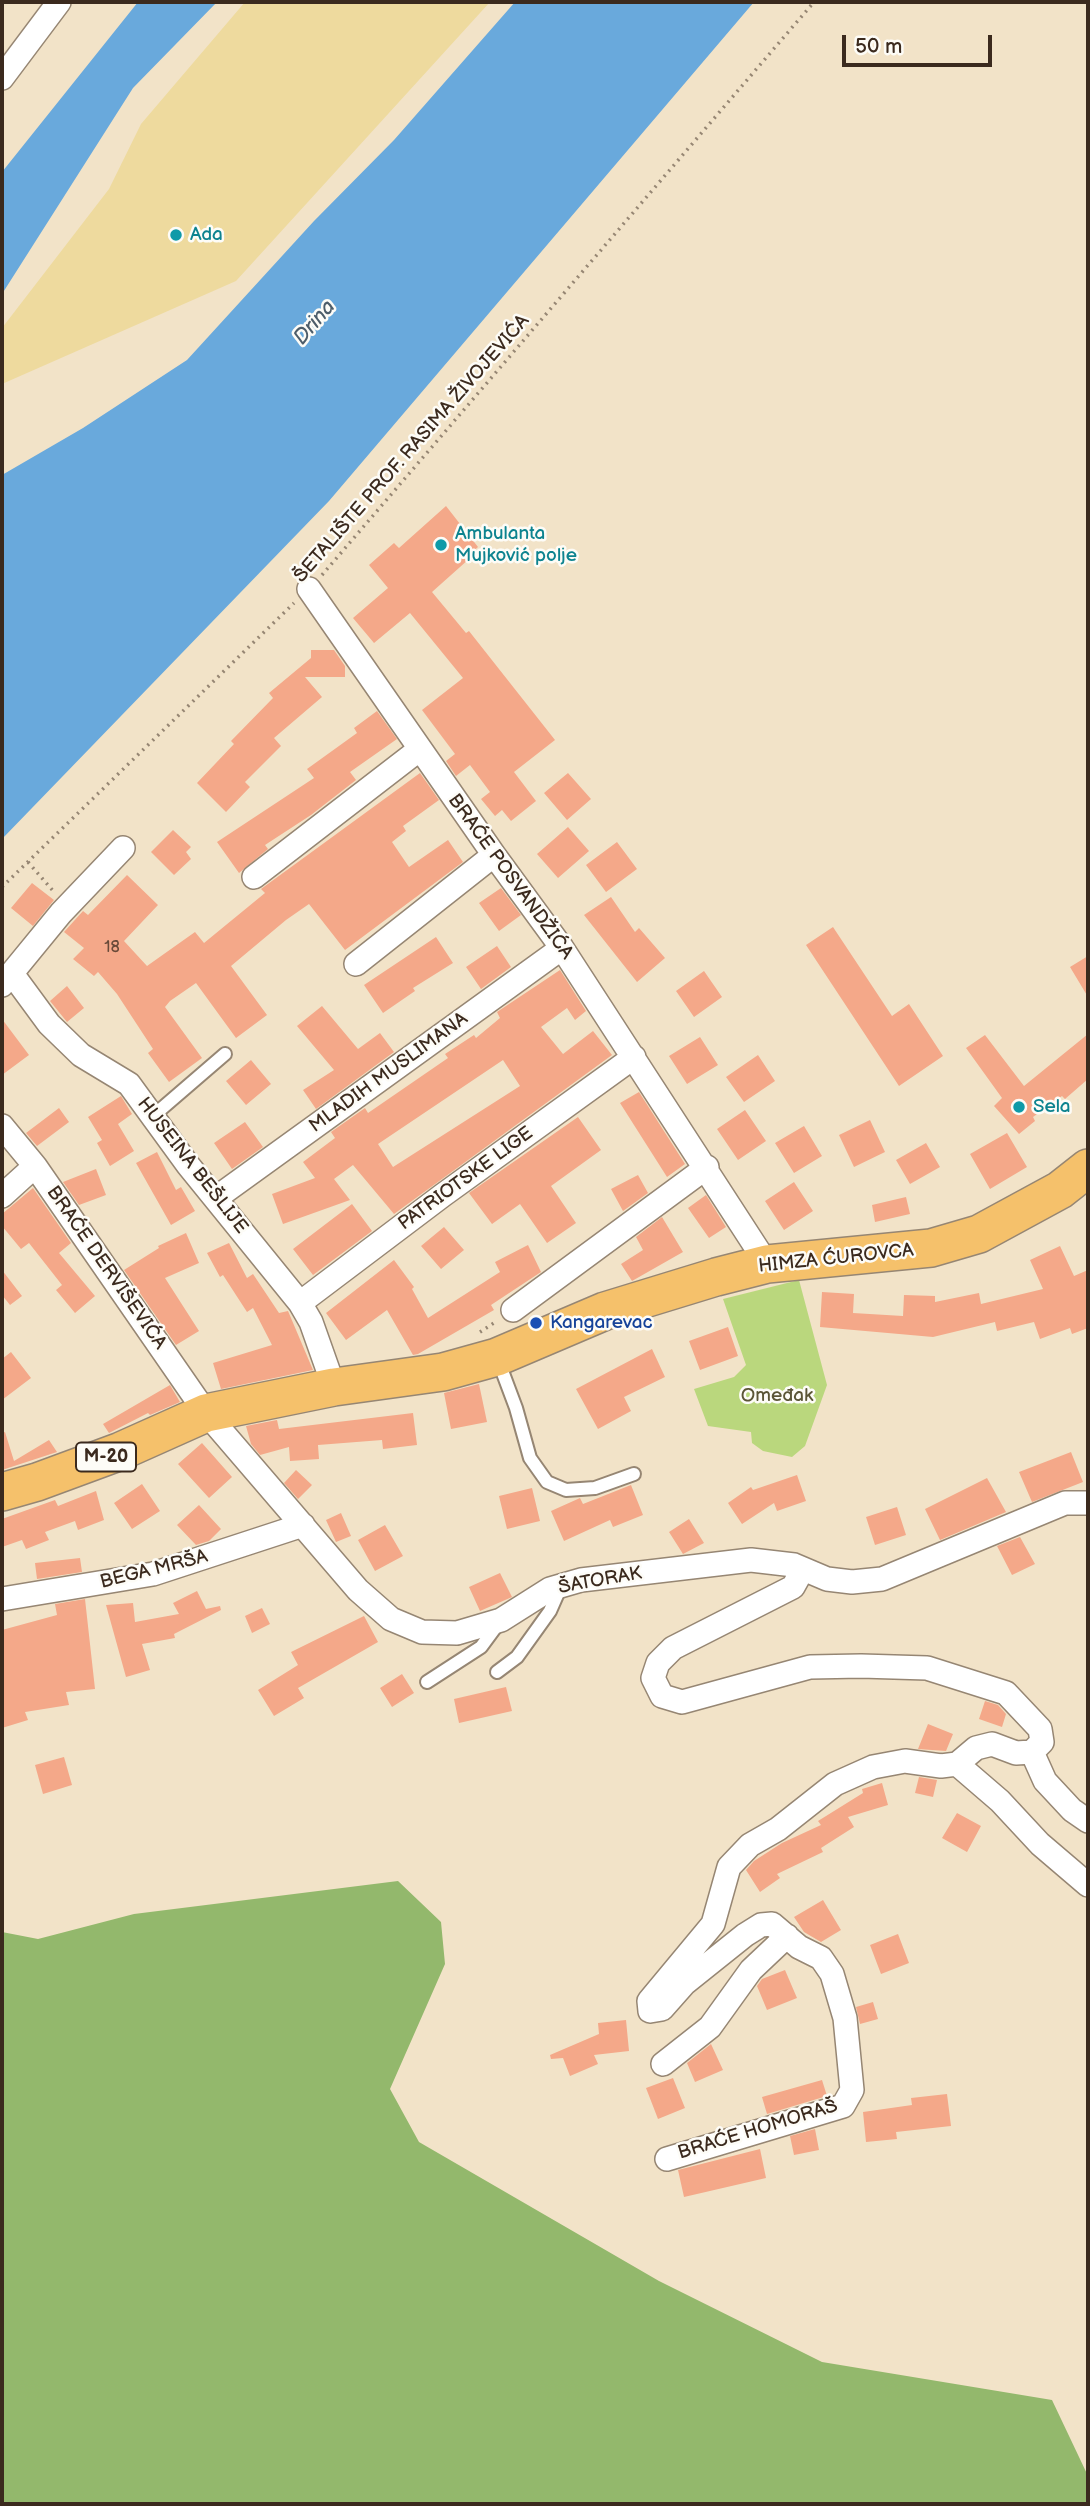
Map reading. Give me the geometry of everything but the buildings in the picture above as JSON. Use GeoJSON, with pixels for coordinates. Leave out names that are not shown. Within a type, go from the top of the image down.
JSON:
{"type":"FeatureCollection","features":[{"type":"Feature","properties":{"kind":"main road","name":"HIMZA ĆUROVCA"},"geometry":{"type":"LineString","coordinates":[[206,1413],[334,1387],[443,1372],[497,1357],[605,1311],[767,1264],[931,1248],[979,1234],[1049,1197],[1088,1168]]}},
{"type":"Feature","properties":{"kind":"main road","name":"M-20"},"geometry":{"type":"LineString","coordinates":[[2,1492],[121,1451],[206,1413]]}},
{"type":"Feature","properties":{"kind":"street"},"geometry":{"type":"LineString","coordinates":[[2,78],[59,2]]}},
{"type":"Feature","properties":{"kind":"street","name":"BRAĆE POSVANDŽIĆA"},"geometry":{"type":"LineString","coordinates":[[309,589],[494,855],[562,947],[707,1167],[767,1264]]}},
{"type":"Feature","properties":{"kind":"street"},"geometry":{"type":"LineString","coordinates":[[254,877],[420,749]]}},
{"type":"Feature","properties":{"kind":"street"},"geometry":{"type":"LineString","coordinates":[[7,980],[61,913],[123,848]]}},
{"type":"Feature","properties":{"kind":"street"},"geometry":{"type":"LineString","coordinates":[[356,964],[494,855]]}},
{"type":"Feature","properties":{"kind":"street","name":"MLADIH MUSLIMANA"},"geometry":{"type":"LineString","coordinates":[[216,1198],[562,947]]}},
{"type":"Feature","properties":{"kind":"street","name":"HUSEINA BEŠLIJE"},"geometry":{"type":"LineString","coordinates":[[7,980],[81,1055],[129,1084],[300,1303],[311,1322],[334,1387]]}},
{"type":"Feature","properties":{"kind":"street","name":"PATRIOTSKE LIGE"},"geometry":{"type":"LineString","coordinates":[[300,1303],[443,1195],[634,1057]]}},
{"type":"Feature","properties":{"kind":"street","name":"BRAĆE DERVIŠEVIĆA"},"geometry":{"type":"LineString","coordinates":[[2,1126],[35,1166],[206,1413]]}},
{"type":"Feature","properties":{"kind":"street"},"geometry":{"type":"LineString","coordinates":[[2,1196],[35,1166]]}},
{"type":"Feature","properties":{"kind":"street"},"geometry":{"type":"LineString","coordinates":[[513,1310],[707,1167]]}},
{"type":"Feature","properties":{"kind":"street","name":"ŠATORAK"},"geometry":{"type":"LineString","coordinates":[[206,1413],[358,1590],[391,1619],[422,1632],[457,1633],[500,1620],[550,1589],[582,1580],[751,1560],[794,1565],[827,1579],[852,1582],[883,1579],[1065,1503],[1088,1503]]}},
{"type":"Feature","properties":{"kind":"street","name":"BEGA MRŠA"},"geometry":{"type":"LineString","coordinates":[[2,1599],[153,1574],[303,1525]]}},
{"type":"Feature","properties":{"kind":"street"},"geometry":{"type":"LineString","coordinates":[[803,1569],[793,1587],[673,1648],[657,1663],[653,1678],[662,1696],[682,1702],[810,1667],[927,1668],[1006,1693],[1040,1729],[1042,1742],[1032,1752],[1016,1753],[992,1744],[976,1748],[957,1764],[1000,1801],[1040,1844],[1088,1885]]}},
{"type":"Feature","properties":{"kind":"street"},"geometry":{"type":"LineString","coordinates":[[1032,1752],[1045,1781],[1072,1810],[1088,1821]]}},
{"type":"Feature","properties":{"kind":"street","name":"BRAĆE HOMORAŠ"},"geometry":{"type":"LineString","coordinates":[[667,2159],[843,2106],[850,2099],[851,2078],[839,1991],[821,1958],[799,1947],[772,1924],[761,1925],[709,1963],[662,2009],[650,2011],[649,2001],[713,1924],[729,1867],[750,1845],[778,1829],[835,1784],[873,1767],[905,1761],[941,1766],[957,1764]]}},
{"type":"Feature","properties":{"kind":"street"},"geometry":{"type":"LineString","coordinates":[[663,2064],[710,2027],[751,1970],[787,1936]]}},
{"type":"Feature","properties":{"kind":"lane"},"geometry":{"type":"LineString","coordinates":[[153,1116],[225,1055]]}},
{"type":"Feature","properties":{"kind":"lane"},"geometry":{"type":"LineString","coordinates":[[497,1357],[516,1408],[530,1458],[547,1482],[566,1490],[594,1488],[634,1474]]}},
{"type":"Feature","properties":{"kind":"lane"},"geometry":{"type":"LineString","coordinates":[[497,1672],[517,1657],[550,1611],[561,1586]]}},
{"type":"Feature","properties":{"kind":"lane"},"geometry":{"type":"LineString","coordinates":[[427,1682],[481,1647],[500,1620]]}},
{"type":"Feature","properties":{"kind":"path","name":"ŠETALIŠTE PROF. RASIMA ŽIVOJEVIĆA"},"geometry":{"type":"LineString","coordinates":[[2,887],[309,589],[360,534],[814,2]]}},
{"type":"Feature","properties":{"kind":"path"},"geometry":{"type":"LineString","coordinates":[[28,862],[56,895],[61,913]]}},
{"type":"Feature","properties":{"kind":"green space","name":"Omeđak"},"geometry":{"type":"Polygon","coordinates":[[[799,1280],[827,1385],[805,1446],[792,1457],[763,1451],[752,1443],[751,1432],[708,1426],[694,1389],[734,1377],[746,1365],[723,1299],[799,1280]]]}},
{"type":"Feature","properties":{"kind":"green space"},"geometry":{"type":"Polygon","coordinates":[[[398,1881],[441,1922],[445,1964],[390,2089],[419,2142],[659,2281],[822,2362],[1052,2400],[1088,2476],[1088,2504],[2,2504],[2,1932],[38,1939],[134,1914],[398,1881]]]}},
{"type":"Feature","properties":{"kind":"sand","name":"Ada"},"geometry":{"type":"Polygon","coordinates":[[[245,2],[490,2],[236,281],[2,384],[2,328],[109,189],[141,124],[245,2]]]}},
{"type":"Feature","properties":{"kind":"water"},"geometry":{"type":"Polygon","coordinates":[[[138,2],[217,2],[133,88],[2,294],[2,172],[138,2]]]}},
{"type":"Feature","properties":{"kind":"water","name":"Drina"},"geometry":{"type":"Polygon","coordinates":[[[515,2],[754,2],[329,501],[2,839],[2,475],[83,428],[187,360],[314,221],[394,140],[515,2]]]}},
{"type":"Feature","properties":{"kind":"place","name":"Ada"},"geometry":{"type":"Point","coordinates":[176,235]}},
{"type":"Feature","properties":{"kind":"place","name":"Ambulanta Mujković polje"},"geometry":{"type":"Point","coordinates":[441,545]}},
{"type":"Feature","properties":{"kind":"place","name":"Sela"},"geometry":{"type":"Point","coordinates":[1019,1107]}},
{"type":"Feature","properties":{"kind":"place","name":"Kangarevac"},"geometry":{"type":"Point","coordinates":[536,1323]}}]}
